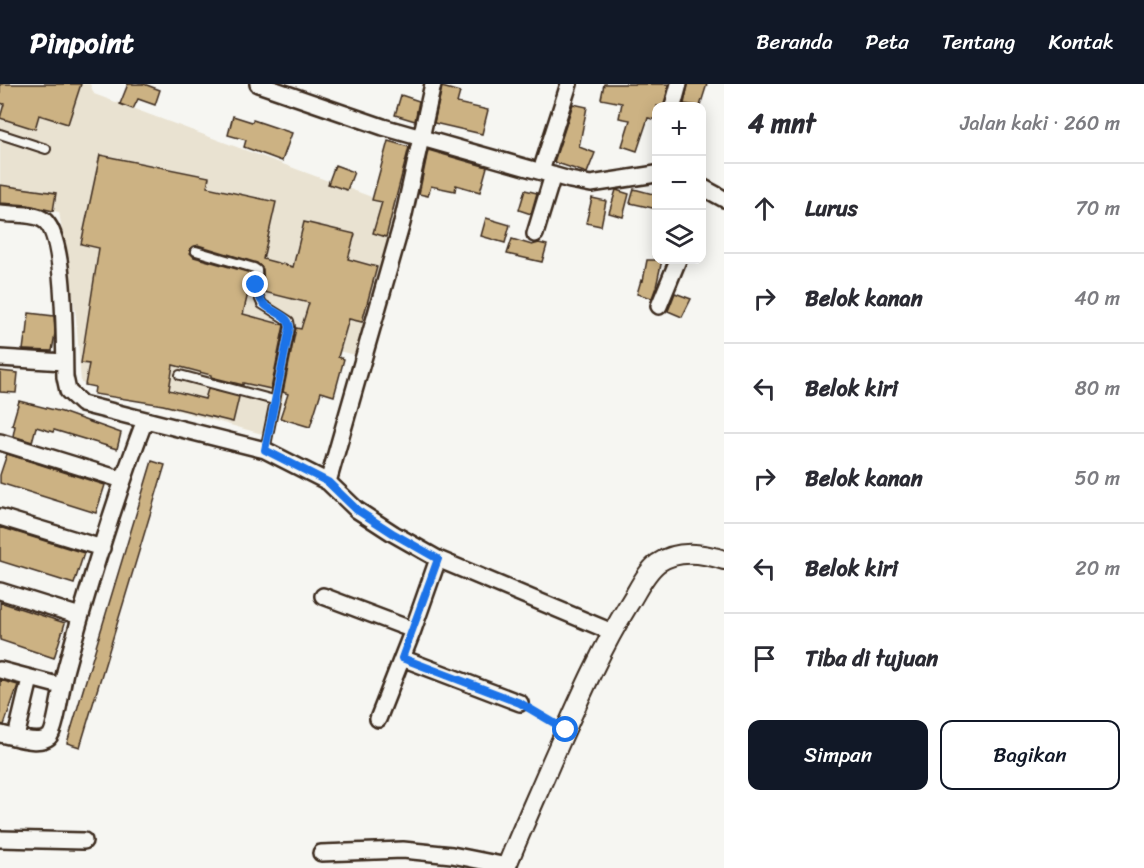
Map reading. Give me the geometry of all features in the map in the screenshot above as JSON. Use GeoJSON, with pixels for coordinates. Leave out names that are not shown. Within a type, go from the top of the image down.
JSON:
{"type":"FeatureCollection","features":[{"type":"Feature","properties":{"kind":"street"},"geometry":{"type":"LineString","coordinates":[[258,84],[382,127],[570,180],[591,184],[652,173]]}},
{"type":"Feature","properties":{"kind":"street"},"geometry":{"type":"LineString","coordinates":[[328,482],[402,223],[433,84]]}},
{"type":"Feature","properties":{"kind":"street"},"geometry":{"type":"LineString","coordinates":[[535,234],[569,84]]}},
{"type":"Feature","properties":{"kind":"street"},"geometry":{"type":"LineString","coordinates":[[674,102],[679,84]]}},
{"type":"Feature","properties":{"kind":"street"},"geometry":{"type":"LineString","coordinates":[[706,192],[724,199]]}},
{"type":"Feature","properties":{"kind":"street"},"geometry":{"type":"LineString","coordinates":[[0,213],[41,218],[49,224],[55,234],[59,255],[64,362],[68,391],[82,404],[265,450],[328,482],[357,510],[438,559],[612,632]]}},
{"type":"Feature","properties":{"kind":"street"},"geometry":{"type":"LineString","coordinates":[[659,306],[676,264]]}},
{"type":"Feature","properties":{"kind":"street"},"geometry":{"type":"LineString","coordinates":[[0,358],[64,362]]}},
{"type":"Feature","properties":{"kind":"street"},"geometry":{"type":"LineString","coordinates":[[0,734],[38,741],[47,739],[53,732],[61,686],[80,616],[123,480],[145,420]]}},
{"type":"Feature","properties":{"kind":"street"},"geometry":{"type":"LineString","coordinates":[[0,442],[123,480]]}},
{"type":"Feature","properties":{"kind":"street"},"geometry":{"type":"LineString","coordinates":[[0,517],[102,548]]}},
{"type":"Feature","properties":{"kind":"street"},"geometry":{"type":"LineString","coordinates":[[321,853],[404,850],[452,855],[507,867],[566,730],[612,632],[648,573],[659,563],[672,556],[689,553],[724,560]]}},
{"type":"Feature","properties":{"kind":"street"},"geometry":{"type":"LineString","coordinates":[[378,718],[438,559]]}},
{"type":"Feature","properties":{"kind":"street"},"geometry":{"type":"LineString","coordinates":[[0,591],[80,616]]}},
{"type":"Feature","properties":{"kind":"street"},"geometry":{"type":"LineString","coordinates":[[323,596],[413,630]]}},
{"type":"Feature","properties":{"kind":"street"},"geometry":{"type":"LineString","coordinates":[[402,658],[520,703]]}},
{"type":"Feature","properties":{"kind":"street"},"geometry":{"type":"LineString","coordinates":[[0,670],[61,686]]}},
{"type":"Feature","properties":{"kind":"street"},"geometry":{"type":"LineString","coordinates":[[16,737],[30,679]]}},
{"type":"Feature","properties":{"kind":"street"},"geometry":{"type":"LineString","coordinates":[[0,839],[84,841]]}},
{"type":"Feature","properties":{"kind":"lane"},"geometry":{"type":"LineString","coordinates":[[0,134],[46,149]]}},
{"type":"Feature","properties":{"kind":"lane"},"geometry":{"type":"LineString","coordinates":[[196,251],[257,270],[258,296],[261,304],[289,321],[290,327],[265,450]]}},
{"type":"Feature","properties":{"kind":"lane"},"geometry":{"type":"LineString","coordinates":[[180,375],[274,400]]}},
{"type":"Feature","properties":{"kind":"path"},"geometry":{"type":"LineString","coordinates":[[520,703],[566,730]]}},
{"type":"Feature","properties":{"kind":"shaded area"},"geometry":{"type":"Polygon","coordinates":[[[0,84],[90,84],[94,94],[412,212],[369,358],[298,342],[273,437],[81,383],[76,316],[59,212],[0,204],[0,84]]]}},
{"type":"Feature","properties":{"kind":"building"},"geometry":{"type":"Polygon","coordinates":[[[0,84],[81,84],[68,124],[39,115],[35,129],[0,118],[4,104],[0,103],[0,84]]]}},
{"type":"Feature","properties":{"kind":"building"},"geometry":{"type":"Polygon","coordinates":[[[128,84],[144,84],[160,90],[155,105],[138,99],[133,109],[120,104],[128,84]]]}},
{"type":"Feature","properties":{"kind":"building"},"geometry":{"type":"Polygon","coordinates":[[[604,84],[669,84],[665,102],[652,102],[652,119],[648,118],[637,151],[622,146],[630,120],[619,118],[622,103],[601,99],[604,84]]]}},
{"type":"Feature","properties":{"kind":"building"},"geometry":{"type":"Polygon","coordinates":[[[688,84],[707,84],[701,102],[684,102],[688,84]]]}},
{"type":"Feature","properties":{"kind":"building"},"geometry":{"type":"Polygon","coordinates":[[[442,87],[460,92],[457,103],[488,110],[482,134],[434,123],[442,87]]]}},
{"type":"Feature","properties":{"kind":"building"},"geometry":{"type":"Polygon","coordinates":[[[401,95],[419,101],[415,121],[395,115],[401,95]]]}},
{"type":"Feature","properties":{"kind":"building"},"geometry":{"type":"Polygon","coordinates":[[[573,104],[587,107],[579,147],[595,153],[587,173],[554,162],[573,104]]]}},
{"type":"Feature","properties":{"kind":"building"},"geometry":{"type":"Polygon","coordinates":[[[233,116],[292,133],[282,161],[244,147],[246,140],[228,135],[233,116]]]}},
{"type":"Feature","properties":{"kind":"building"},"geometry":{"type":"Polygon","coordinates":[[[388,141],[409,147],[386,237],[373,233],[382,202],[372,200],[388,141]]]}},
{"type":"Feature","properties":{"kind":"building"},"geometry":{"type":"Polygon","coordinates":[[[428,150],[487,167],[480,192],[456,185],[455,191],[431,186],[428,196],[419,194],[428,150]]]}},
{"type":"Feature","properties":{"kind":"building"},"geometry":{"type":"Polygon","coordinates":[[[100,155],[209,177],[207,187],[276,202],[263,259],[293,267],[304,222],[355,234],[348,259],[377,267],[362,322],[349,319],[338,357],[344,359],[334,396],[321,392],[310,427],[280,418],[288,394],[283,392],[296,328],[301,329],[309,303],[264,292],[263,269],[257,263],[198,245],[190,249],[194,257],[251,273],[252,289],[249,289],[243,314],[284,325],[271,389],[243,383],[243,385],[173,365],[169,390],[205,399],[208,389],[239,397],[233,422],[163,405],[94,394],[95,387],[85,385],[89,364],[81,363],[99,248],[81,244],[100,155]]]}},
{"type":"Feature","properties":{"kind":"building"},"geometry":{"type":"Polygon","coordinates":[[[335,165],[354,172],[347,190],[328,184],[335,165]]]}},
{"type":"Feature","properties":{"kind":"building"},"geometry":{"type":"Polygon","coordinates":[[[0,185],[56,193],[53,211],[28,205],[0,203],[0,185]]]}},
{"type":"Feature","properties":{"kind":"building"},"geometry":{"type":"Polygon","coordinates":[[[634,189],[652,194],[652,208],[630,203],[634,189]]]}},
{"type":"Feature","properties":{"kind":"building"},"geometry":{"type":"Polygon","coordinates":[[[525,190],[537,193],[531,214],[519,210],[525,190]]]}},
{"type":"Feature","properties":{"kind":"building"},"geometry":{"type":"Polygon","coordinates":[[[616,190],[629,194],[623,217],[609,213],[616,190]]]}},
{"type":"Feature","properties":{"kind":"building"},"geometry":{"type":"Polygon","coordinates":[[[592,198],[606,201],[601,226],[586,223],[592,198]]]}},
{"type":"Feature","properties":{"kind":"building"},"geometry":{"type":"Polygon","coordinates":[[[486,218],[510,225],[505,243],[481,236],[486,218]]]}},
{"type":"Feature","properties":{"kind":"building"},"geometry":{"type":"Polygon","coordinates":[[[512,239],[532,245],[539,243],[547,245],[542,262],[507,254],[512,239]]]}},
{"type":"Feature","properties":{"kind":"building"},"geometry":{"type":"Polygon","coordinates":[[[647,260],[652,260],[652,264],[661,264],[652,298],[637,294],[641,280],[643,281],[647,260]]]}},
{"type":"Feature","properties":{"kind":"building"},"geometry":{"type":"Polygon","coordinates":[[[675,293],[691,299],[682,317],[668,311],[675,293]]]}},
{"type":"Feature","properties":{"kind":"building"},"geometry":{"type":"Polygon","coordinates":[[[29,313],[54,316],[55,333],[52,351],[23,350],[29,313]]]}},
{"type":"Feature","properties":{"kind":"building"},"geometry":{"type":"Polygon","coordinates":[[[0,371],[18,373],[16,393],[0,392],[0,371]]]}},
{"type":"Feature","properties":{"kind":"building"},"geometry":{"type":"Polygon","coordinates":[[[19,401],[62,412],[121,433],[117,449],[54,430],[53,432],[36,427],[32,442],[13,436],[15,426],[12,425],[19,401]]]}},
{"type":"Feature","properties":{"kind":"building"},"geometry":{"type":"Polygon","coordinates":[[[7,454],[105,485],[96,513],[0,483],[0,475],[7,454]]]}},
{"type":"Feature","properties":{"kind":"building"},"geometry":{"type":"Polygon","coordinates":[[[152,461],[165,465],[80,747],[67,743],[152,461]]]}},
{"type":"Feature","properties":{"kind":"building"},"geometry":{"type":"Polygon","coordinates":[[[0,527],[84,553],[74,584],[0,561],[0,527]]]}},
{"type":"Feature","properties":{"kind":"building"},"geometry":{"type":"Polygon","coordinates":[[[0,602],[65,623],[54,658],[0,640],[0,602]]]}},
{"type":"Feature","properties":{"kind":"building"},"geometry":{"type":"Polygon","coordinates":[[[0,680],[18,685],[4,725],[0,724],[0,680]]]}},
{"type":"Feature","properties":{"kind":"route"},"geometry":{"type":"LineString","coordinates":[[256,285],[261,304],[287,318],[290,327],[265,450],[328,482],[357,510],[438,559],[402,658],[520,703],[566,730]]}}]}
